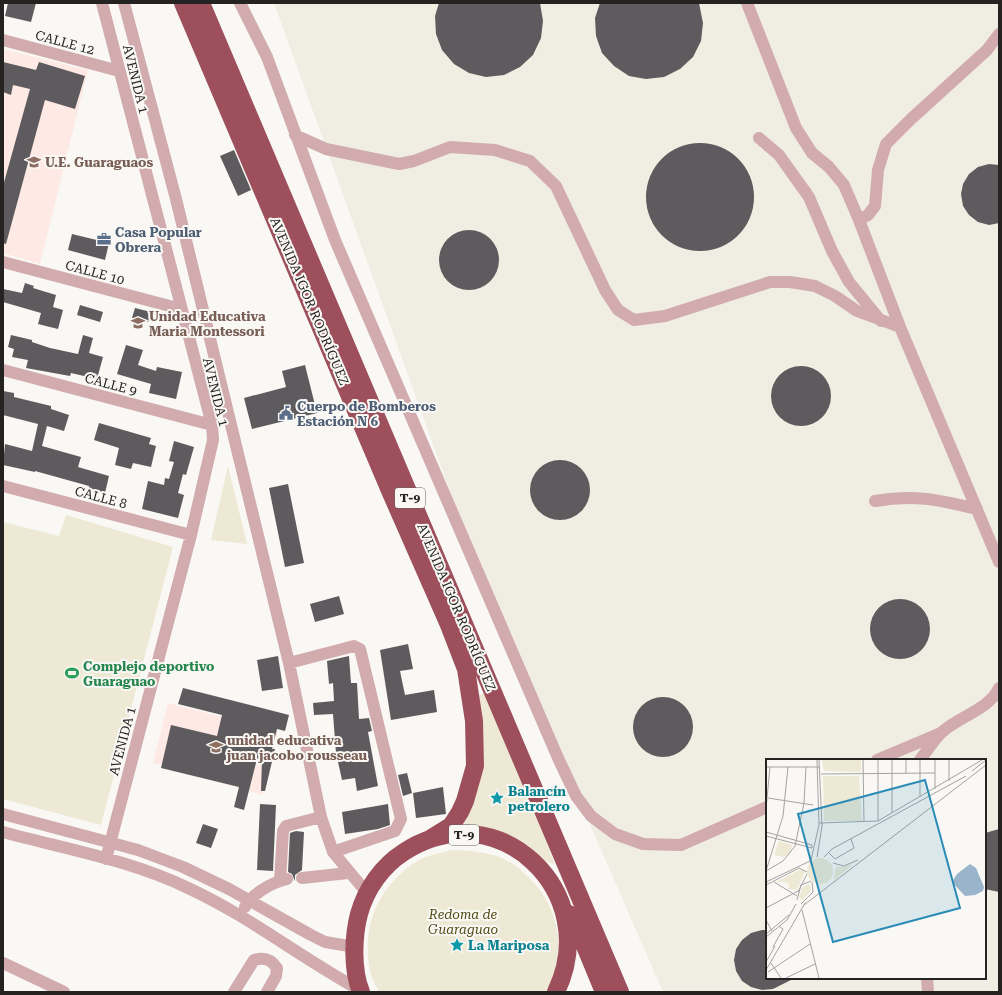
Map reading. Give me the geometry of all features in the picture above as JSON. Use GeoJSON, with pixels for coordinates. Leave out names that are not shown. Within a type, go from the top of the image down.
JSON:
{"type":"FeatureCollection","features":[{"type":"Feature","properties":{"kind":"highway","name":"AVENIDA IGOR RODRÍGUEZ"},"geometry":{"type":"LineString","coordinates":[[183,3],[391,494],[450,625],[466,669],[474,721],[475,766],[465,801],[460,812],[451,826],[430,839]]}},
{"type":"Feature","properties":{"kind":"highway","name":"AVENIDA IGOR RODRÍGUEZ"},"geometry":{"type":"LineString","coordinates":[[201,3],[620,992]]}},
{"type":"Feature","properties":{"kind":"highway","name":"T-9"},"geometry":{"type":"LineString","coordinates":[[361,991],[356,969],[355,947],[357,925],[367,893],[382,870],[396,857],[412,847],[430,839],[449,835],[468,834],[487,837],[506,843],[537,865],[550,880],[578,928],[604,992]]}},
{"type":"Feature","properties":{"kind":"highway","name":"AVENIDA IGOR RODRÍGUEZ"},"geometry":{"type":"LineString","coordinates":[[554,834],[560,874],[560,899]]}},
{"type":"Feature","properties":{"kind":"highway","name":"T-9"},"geometry":{"type":"LineString","coordinates":[[556,992],[562,979],[567,960],[569,940],[567,920],[560,899]]}},
{"type":"Feature","properties":{"kind":"street","name":"AVENIDA 1"},"geometry":{"type":"LineString","coordinates":[[102,3],[212,425],[213,440],[191,535],[109,842],[106,859]]}},
{"type":"Feature","properties":{"kind":"street"},"geometry":{"type":"LineString","coordinates":[[124,3],[176,199],[289,663],[321,817],[333,852],[348,873],[367,893]]}},
{"type":"Feature","properties":{"kind":"street"},"geometry":{"type":"LineString","coordinates":[[240,3],[267,57],[335,240],[558,758],[576,796],[591,816],[614,834],[643,844],[681,844],[766,808]]}},
{"type":"Feature","properties":{"kind":"street"},"geometry":{"type":"LineString","coordinates":[[747,3],[796,128],[812,153],[829,168],[844,185],[859,220],[900,328],[999,562]]}},
{"type":"Feature","properties":{"kind":"street"},"geometry":{"type":"LineString","coordinates":[[859,220],[868,215],[875,206],[878,170],[886,144],[911,119],[987,50],[999,34]]}},
{"type":"Feature","properties":{"kind":"street","name":"CALLE 12"},"geometry":{"type":"LineString","coordinates":[[3,40],[119,71]]}},
{"type":"Feature","properties":{"kind":"street"},"geometry":{"type":"LineString","coordinates":[[295,135],[326,149],[399,164],[414,161],[450,147],[495,150],[530,161],[556,186],[605,290],[618,310],[634,320],[664,316],[770,282],[784,282],[816,286],[835,296],[857,311],[900,328]]}},
{"type":"Feature","properties":{"kind":"street"},"geometry":{"type":"LineString","coordinates":[[760,138],[779,155],[809,197],[832,251],[849,282],[881,321]]}},
{"type":"Feature","properties":{"kind":"street","name":"CALLE 10"},"geometry":{"type":"LineString","coordinates":[[3,262],[181,309]]}},
{"type":"Feature","properties":{"kind":"street","name":"CALLE 9"},"geometry":{"type":"LineString","coordinates":[[3,370],[212,425]]}},
{"type":"Feature","properties":{"kind":"street","name":"CALLE 8"},"geometry":{"type":"LineString","coordinates":[[3,486],[191,535]]}},
{"type":"Feature","properties":{"kind":"street"},"geometry":{"type":"LineString","coordinates":[[875,501],[898,497],[922,497],[977,509]]}},
{"type":"Feature","properties":{"kind":"street"},"geometry":{"type":"LineString","coordinates":[[289,663],[354,646],[360,649],[401,819],[395,831],[333,852]]}},
{"type":"Feature","properties":{"kind":"street"},"geometry":{"type":"LineString","coordinates":[[879,759],[942,732],[972,713],[996,694],[999,688]]}},
{"type":"Feature","properties":{"kind":"street"},"geometry":{"type":"LineString","coordinates":[[921,759],[942,732]]}},
{"type":"Feature","properties":{"kind":"street"},"geometry":{"type":"LineString","coordinates":[[3,814],[138,850],[183,867],[326,942],[355,947]]}},
{"type":"Feature","properties":{"kind":"street"},"geometry":{"type":"LineString","coordinates":[[240,915],[249,901],[269,886],[284,880],[283,831],[286,826],[321,817]]}},
{"type":"Feature","properties":{"kind":"street"},"geometry":{"type":"LineString","coordinates":[[3,832],[106,859],[162,876],[240,915],[331,974],[361,991]]}},
{"type":"Feature","properties":{"kind":"street"},"geometry":{"type":"LineString","coordinates":[[302,878],[348,873]]}},
{"type":"Feature","properties":{"kind":"street"},"geometry":{"type":"LineString","coordinates":[[234,992],[254,960],[261,958],[270,960],[277,968],[276,976],[267,992]]}},
{"type":"Feature","properties":{"kind":"street"},"geometry":{"type":"LineString","coordinates":[[3,963],[64,992]]}},
{"type":"Feature","properties":{"kind":"street"},"geometry":{"type":"LineString","coordinates":[[927,979],[928,992]]}},
{"type":"Feature","properties":{"kind":"shaded area"},"geometry":{"type":"Polygon","coordinates":[[[274,3],[999,3],[999,992],[663,992],[475,561],[274,3]]]}},
{"type":"Feature","properties":{"kind":"shaded area","name":"U.E. Guaraguaos"},"geometry":{"type":"Polygon","coordinates":[[[3,49],[88,70],[40,264],[3,253],[3,49]]]}},
{"type":"Feature","properties":{"kind":"shaded area","name":"unidad educativa juan jacobo rousseau"},"geometry":{"type":"Polygon","coordinates":[[[168,703],[278,731],[262,795],[153,763],[168,703]]]}},
{"type":"Feature","properties":{"kind":"green space"},"geometry":{"type":"Polygon","coordinates":[[[228,466],[247,544],[211,540],[228,466]]]}},
{"type":"Feature","properties":{"kind":"green space","name":"Complejo deportivo Guaraguao"},"geometry":{"type":"Polygon","coordinates":[[[66,515],[173,547],[101,825],[3,799],[3,522],[59,536],[66,515]]]}},
{"type":"Feature","properties":{"kind":"green space"},"geometry":{"type":"Polygon","coordinates":[[[488,692],[555,865],[462,823],[484,769],[479,695],[488,692]]]}},
{"type":"Feature","properties":{"kind":"green space","name":"Redoma de Guaraguao"},"geometry":{"type":"Polygon","coordinates":[[[452,850],[483,853],[506,860],[522,871],[537,886],[553,914],[557,929],[557,960],[553,976],[546,992],[379,992],[370,973],[368,950],[372,919],[377,905],[394,880],[406,869],[423,858],[452,850]]]}},
{"type":"Feature","properties":{"kind":"building"},"geometry":{"type":"Polygon","coordinates":[[[8,3],[36,3],[31,22],[5,16],[8,3]]]}},
{"type":"Feature","properties":{"kind":"building"},"geometry":{"type":"Polygon","coordinates":[[[439,3],[540,3],[543,21],[541,38],[533,55],[520,67],[504,75],[486,77],[469,73],[454,64],[442,50],[436,34],[435,16],[439,3]]]}},
{"type":"Feature","properties":{"kind":"building"},"geometry":{"type":"Polygon","coordinates":[[[600,3],[699,3],[703,23],[701,41],[693,57],[680,69],[664,77],[646,79],[629,76],[614,66],[602,53],[596,36],[595,18],[600,3]]]}},
{"type":"Feature","properties":{"kind":"building"},"geometry":{"type":"Polygon","coordinates":[[[3,62],[36,70],[39,62],[85,76],[75,109],[45,100],[6,244],[3,243],[3,186],[30,89],[13,85],[11,95],[3,92],[3,62]]]}},
{"type":"Feature","properties":{"kind":"building"},"geometry":{"type":"Polygon","coordinates":[[[700,143],[721,147],[738,159],[750,176],[754,197],[750,218],[738,235],[721,247],[700,251],[679,247],[662,235],[650,218],[646,197],[650,176],[662,159],[679,147],[700,143]]]}},
{"type":"Feature","properties":{"kind":"building"},"geometry":{"type":"Polygon","coordinates":[[[234,150],[251,190],[238,196],[220,156],[234,150]]]}},
{"type":"Feature","properties":{"kind":"building"},"geometry":{"type":"Polygon","coordinates":[[[989,164],[999,165],[999,223],[989,225],[978,222],[969,215],[963,206],[961,194],[963,184],[969,174],[978,167],[989,164]]]}},
{"type":"Feature","properties":{"kind":"building"},"geometry":{"type":"Polygon","coordinates":[[[469,230],[486,235],[494,243],[499,260],[494,277],[486,285],[469,290],[452,285],[444,277],[439,260],[444,243],[452,235],[469,230]]]}},
{"type":"Feature","properties":{"kind":"building"},"geometry":{"type":"Polygon","coordinates":[[[72,234],[109,243],[105,260],[68,250],[72,234]]]}},
{"type":"Feature","properties":{"kind":"building"},"geometry":{"type":"Polygon","coordinates":[[[25,283],[34,286],[33,288],[56,295],[53,307],[63,310],[58,329],[38,324],[41,313],[3,302],[3,289],[22,293],[25,283]]]}},
{"type":"Feature","properties":{"kind":"building"},"geometry":{"type":"Polygon","coordinates":[[[80,305],[103,312],[100,322],[77,315],[80,305]]]}},
{"type":"Feature","properties":{"kind":"building"},"geometry":{"type":"Polygon","coordinates":[[[135,308],[151,312],[148,322],[132,318],[135,308]]]}},
{"type":"Feature","properties":{"kind":"building"},"geometry":{"type":"Polygon","coordinates":[[[11,335],[32,340],[32,342],[50,348],[78,354],[83,335],[93,338],[89,353],[103,357],[97,379],[71,373],[70,376],[26,368],[28,360],[12,357],[14,349],[8,347],[11,335]]]}},
{"type":"Feature","properties":{"kind":"building"},"geometry":{"type":"Polygon","coordinates":[[[126,345],[143,350],[138,365],[156,371],[157,367],[182,372],[176,399],[149,393],[151,384],[117,374],[126,345]]]}},
{"type":"Feature","properties":{"kind":"building"},"geometry":{"type":"Polygon","coordinates":[[[305,365],[317,413],[252,429],[244,398],[286,387],[282,371],[305,365]]]}},
{"type":"Feature","properties":{"kind":"building"},"geometry":{"type":"Polygon","coordinates":[[[801,366],[818,371],[826,379],[831,396],[826,413],[818,421],[801,426],[784,421],[776,413],[771,396],[776,379],[784,371],[801,366]]]}},
{"type":"Feature","properties":{"kind":"building"},"geometry":{"type":"Polygon","coordinates":[[[3,391],[14,393],[14,397],[51,406],[51,409],[69,415],[64,431],[47,426],[42,446],[81,457],[78,467],[109,476],[105,493],[89,488],[89,486],[35,471],[3,465],[5,444],[32,451],[38,424],[3,415],[3,391]]]}},
{"type":"Feature","properties":{"kind":"building"},"geometry":{"type":"Polygon","coordinates":[[[99,423],[151,438],[149,444],[156,446],[151,467],[133,463],[131,469],[115,465],[119,448],[94,440],[99,423]]]}},
{"type":"Feature","properties":{"kind":"building"},"geometry":{"type":"Polygon","coordinates":[[[174,441],[194,447],[186,475],[183,474],[178,493],[184,495],[178,518],[142,509],[148,481],[164,485],[165,478],[169,479],[174,462],[169,461],[174,441]]]}},
{"type":"Feature","properties":{"kind":"building"},"geometry":{"type":"Polygon","coordinates":[[[560,460],[577,465],[585,473],[590,490],[585,507],[577,515],[560,520],[543,515],[535,507],[530,490],[535,473],[543,465],[560,460]]]}},
{"type":"Feature","properties":{"kind":"building"},"geometry":{"type":"Polygon","coordinates":[[[288,484],[304,563],[285,567],[269,488],[288,484]]]}},
{"type":"Feature","properties":{"kind":"building"},"geometry":{"type":"Polygon","coordinates":[[[339,596],[344,614],[315,622],[310,604],[339,596]]]}},
{"type":"Feature","properties":{"kind":"building"},"geometry":{"type":"Polygon","coordinates":[[[900,599],[917,604],[925,612],[930,629],[925,646],[917,654],[900,659],[883,654],[875,646],[870,629],[875,612],[883,604],[900,599]]]}},
{"type":"Feature","properties":{"kind":"building"},"geometry":{"type":"Polygon","coordinates":[[[408,644],[413,669],[400,671],[405,695],[434,690],[437,712],[391,720],[380,650],[408,644]]]}},
{"type":"Feature","properties":{"kind":"building"},"geometry":{"type":"Polygon","coordinates":[[[278,656],[283,688],[262,691],[257,660],[278,656]]]}},
{"type":"Feature","properties":{"kind":"building"},"geometry":{"type":"Polygon","coordinates":[[[349,656],[351,683],[357,683],[359,719],[369,718],[372,731],[368,732],[378,786],[357,791],[355,778],[342,780],[336,753],[333,714],[314,715],[313,703],[334,701],[333,683],[329,684],[327,661],[349,656]]]}},
{"type":"Feature","properties":{"kind":"building","name":"unidad educativa juan jacobo rousseau"},"geometry":{"type":"Polygon","coordinates":[[[183,688],[289,715],[285,731],[277,729],[272,749],[275,749],[265,791],[261,791],[262,760],[257,759],[244,810],[234,807],[239,787],[161,768],[171,725],[217,736],[222,715],[178,704],[183,688]]]}},
{"type":"Feature","properties":{"kind":"building"},"geometry":{"type":"Polygon","coordinates":[[[663,697],[680,702],[688,710],[693,727],[688,744],[680,752],[663,757],[646,752],[638,744],[633,727],[638,710],[646,702],[663,697]]]}},
{"type":"Feature","properties":{"kind":"building"},"geometry":{"type":"Polygon","coordinates":[[[407,773],[412,793],[403,796],[398,775],[407,773]]]}},
{"type":"Feature","properties":{"kind":"building"},"geometry":{"type":"Polygon","coordinates":[[[443,787],[446,814],[416,818],[413,793],[443,787]]]}},
{"type":"Feature","properties":{"kind":"building"},"geometry":{"type":"Polygon","coordinates":[[[260,804],[276,805],[273,871],[257,870],[260,804]]]}},
{"type":"Feature","properties":{"kind":"building"},"geometry":{"type":"Polygon","coordinates":[[[388,804],[390,825],[378,829],[345,834],[342,812],[388,804]]]}},
{"type":"Feature","properties":{"kind":"building"},"geometry":{"type":"Polygon","coordinates":[[[203,824],[218,829],[211,848],[196,843],[203,824]]]}},
{"type":"Feature","properties":{"kind":"building"},"geometry":{"type":"Polygon","coordinates":[[[999,829],[999,892],[986,889],[986,833],[999,829]]]}},
{"type":"Feature","properties":{"kind":"building"},"geometry":{"type":"Polygon","coordinates":[[[296,831],[304,832],[302,870],[295,875],[295,881],[292,874],[288,872],[290,833],[296,831]]]}},
{"type":"Feature","properties":{"kind":"building"},"geometry":{"type":"Polygon","coordinates":[[[766,930],[766,979],[793,979],[773,989],[762,990],[751,987],[742,981],[736,971],[734,960],[736,949],[742,940],[751,933],[766,930]]]}},
{"type":"Feature","properties":{"kind":"place","name":"U.E. Guaraguaos"},"geometry":{"type":"Point","coordinates":[34,162]}},
{"type":"Feature","properties":{"kind":"place","name":"Casa Popular Obrera"},"geometry":{"type":"Point","coordinates":[104,239]}},
{"type":"Feature","properties":{"kind":"place","name":"Unidad Educativa Maria Montessori"},"geometry":{"type":"Point","coordinates":[138,323]}},
{"type":"Feature","properties":{"kind":"place","name":"Cuerpo de Bomberos Estación N 6"},"geometry":{"type":"Point","coordinates":[286,413]}},
{"type":"Feature","properties":{"kind":"place","name":"Complejo deportivo Guaraguao"},"geometry":{"type":"Point","coordinates":[72,673]}},
{"type":"Feature","properties":{"kind":"place","name":"unidad educativa juan jacobo rousseau"},"geometry":{"type":"Point","coordinates":[216,747]}},
{"type":"Feature","properties":{"kind":"place","name":"Balancín petrolero"},"geometry":{"type":"Point","coordinates":[497,798]}},
{"type":"Feature","properties":{"kind":"place","name":"La Mariposa"},"geometry":{"type":"Point","coordinates":[457,945]}}]}
